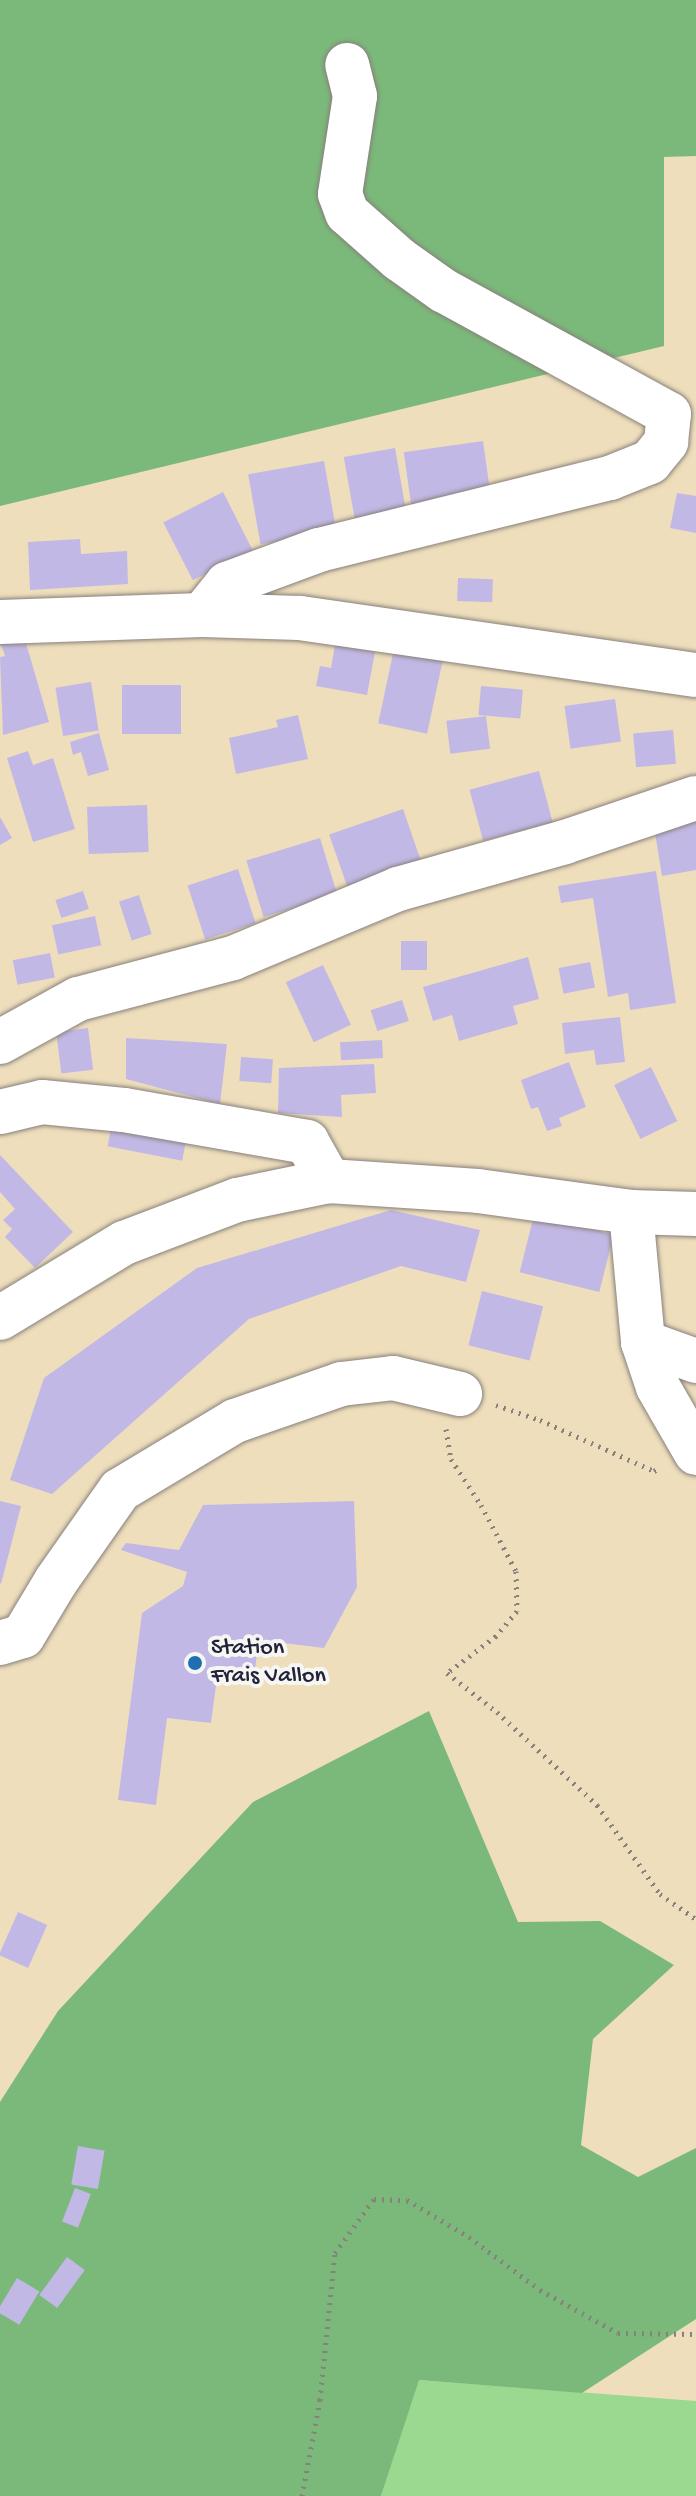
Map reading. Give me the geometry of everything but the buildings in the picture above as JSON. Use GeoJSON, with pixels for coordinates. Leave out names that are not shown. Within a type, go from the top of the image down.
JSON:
{"type":"FeatureCollection","features":[{"type":"Feature","properties":{"kind":"street"},"geometry":{"type":"LineString","coordinates":[[202,615],[227,584],[319,550],[610,478],[650,462],[666,442],[682,412],[444,291],[399,259],[347,213],[340,194],[355,96],[347,65]]}},
{"type":"Feature","properties":{"kind":"street"},"geometry":{"type":"LineString","coordinates":[[0,622],[202,615],[300,618],[696,675]]}},
{"type":"Feature","properties":{"kind":"street"},"geometry":{"type":"LineString","coordinates":[[0,1042],[78,999],[233,958],[398,889],[565,842],[696,798]]}},
{"type":"Feature","properties":{"kind":"street"},"geometry":{"type":"LineString","coordinates":[[0,1112],[42,1102],[111,1108],[307,1142],[351,1156],[400,1183]]}},
{"type":"Feature","properties":{"kind":"street"},"geometry":{"type":"LineString","coordinates":[[307,1142],[329,1181]]}},
{"type":"Feature","properties":{"kind":"street"},"geometry":{"type":"LineString","coordinates":[[0,1318],[124,1243],[237,1200],[329,1181],[400,1183],[631,1212],[696,1214]]}},
{"type":"Feature","properties":{"kind":"street"},"geometry":{"type":"LineString","coordinates":[[631,1212],[643,1342],[682,1459]]}},
{"type":"Feature","properties":{"kind":"street"},"geometry":{"type":"LineString","coordinates":[[643,1342],[696,1361]]}},
{"type":"Feature","properties":{"kind":"street"},"geometry":{"type":"LineString","coordinates":[[0,1643],[23,1636],[56,1581],[120,1490],[235,1421],[341,1384],[393,1378],[460,1394]]}},
{"type":"Feature","properties":{"kind":"path"},"geometry":{"type":"LineString","coordinates":[[682,1459],[654,1471],[540,1420],[460,1394],[444,1415],[451,1459],[481,1505],[516,1571],[517,1611],[496,1636],[447,1673],[497,1712],[597,1805],[660,1894],[696,1919]]}},
{"type":"Feature","properties":{"kind":"path"},"geometry":{"type":"LineString","coordinates":[[302,2496],[320,2400],[335,2253],[374,2199],[407,2200],[469,2237],[540,2290],[618,2333],[696,2334]]}},
{"type":"Feature","properties":{"kind":"green space"},"geometry":{"type":"Polygon","coordinates":[[[0,0],[696,0],[696,156],[664,157],[664,346],[0,506],[0,0]]]}},
{"type":"Feature","properties":{"kind":"green space"},"geometry":{"type":"Polygon","coordinates":[[[429,1711],[518,1922],[600,1921],[674,1965],[593,2039],[581,2145],[638,2177],[696,2148],[696,2319],[582,2393],[419,2380],[381,2496],[0,2496],[0,2102],[58,2011],[253,1802],[429,1711]]]}},
{"type":"Feature","properties":{"kind":"green space"},"geometry":{"type":"Polygon","coordinates":[[[418,2380],[696,2401],[696,2496],[381,2496],[418,2380]]]}},
{"type":"Feature","properties":{"kind":"place","name":"Station Frais Vallon"},"geometry":{"type":"Point","coordinates":[195,1663]}}]}
